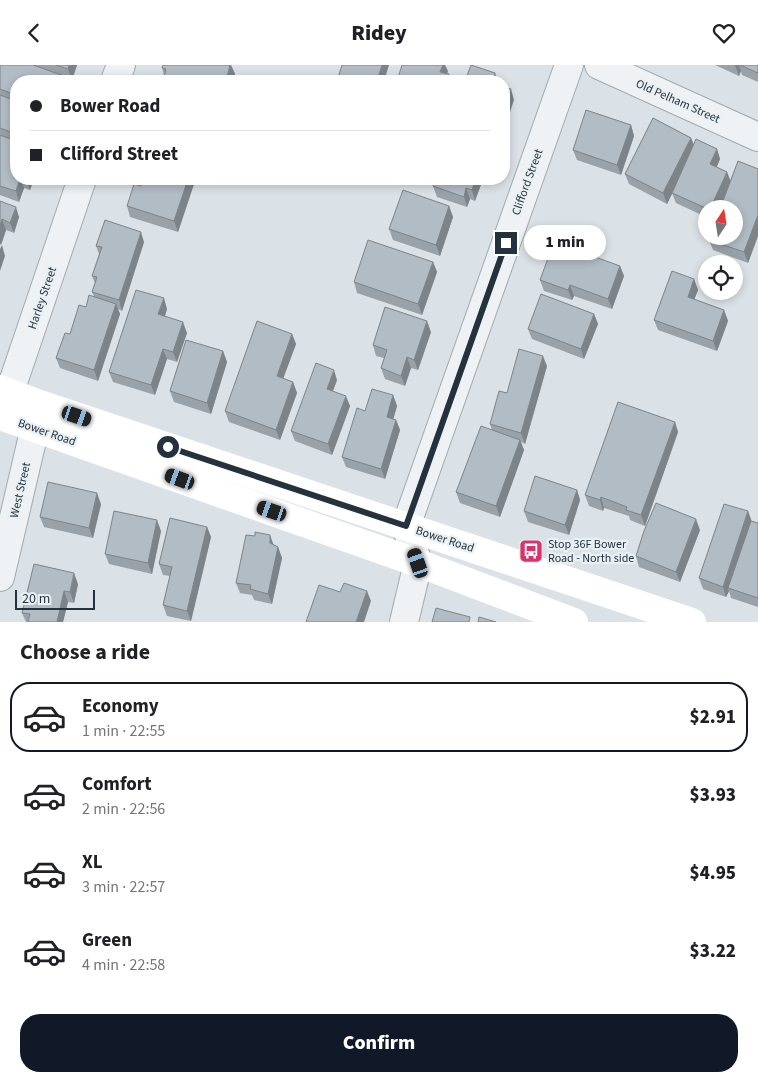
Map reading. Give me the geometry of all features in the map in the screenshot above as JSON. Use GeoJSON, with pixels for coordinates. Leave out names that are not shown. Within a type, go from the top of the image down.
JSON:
{"type":"FeatureCollection","features":[{"type":"Feature","properties":{"kind":"main road","name":"Bower Road"},"geometry":{"type":"LineString","coordinates":[[3,403],[574,622]]}},
{"type":"Feature","properties":{"kind":"main road","name":"Bower Road"},"geometry":{"type":"LineString","coordinates":[[37,416],[406,526],[692,622]]}},
{"type":"Feature","properties":{"kind":"street","name":"Clifford Street"},"geometry":{"type":"LineString","coordinates":[[406,526],[569,65]]}},
{"type":"Feature","properties":{"kind":"street","name":"Old Pelham Street"},"geometry":{"type":"LineString","coordinates":[[599,65],[758,137]]}},
{"type":"Feature","properties":{"kind":"street","name":"Harley Street"},"geometry":{"type":"LineString","coordinates":[[3,403],[80,185]]}},
{"type":"Feature","properties":{"kind":"street","name":"West Street"},"geometry":{"type":"LineString","coordinates":[[0,577],[37,416]]}},
{"type":"Feature","properties":{"kind":"street"},"geometry":{"type":"LineString","coordinates":[[404,622],[418,563],[406,526]]}},
{"type":"Feature","properties":{"kind":"building"},"geometry":{"type":"Polygon","coordinates":[[[0,65],[33,65],[61,75],[10,75],[10,93],[0,89],[0,65]]]}},
{"type":"Feature","properties":{"kind":"building"},"geometry":{"type":"Polygon","coordinates":[[[56,65],[69,65],[68,69],[56,65]]]}},
{"type":"Feature","properties":{"kind":"building"},"geometry":{"type":"Polygon","coordinates":[[[163,65],[230,65],[228,75],[164,75],[166,69],[162,68],[163,65]]]}},
{"type":"Feature","properties":{"kind":"building"},"geometry":{"type":"Polygon","coordinates":[[[342,65],[382,65],[379,75],[339,75],[342,65]]]}},
{"type":"Feature","properties":{"kind":"building"},"geometry":{"type":"Polygon","coordinates":[[[402,65],[443,65],[440,72],[449,74],[449,75],[399,75],[402,65]]]}},
{"type":"Feature","properties":{"kind":"building"},"geometry":{"type":"Polygon","coordinates":[[[471,65],[495,73],[494,75],[467,75],[471,65]]]}},
{"type":"Feature","properties":{"kind":"building"},"geometry":{"type":"Polygon","coordinates":[[[740,65],[758,65],[758,73],[740,65]]]}},
{"type":"Feature","properties":{"kind":"building"},"geometry":{"type":"Polygon","coordinates":[[[0,95],[10,99],[10,132],[0,128],[0,95]]]}},
{"type":"Feature","properties":{"kind":"building"},"geometry":{"type":"Polygon","coordinates":[[[586,110],[631,125],[617,165],[573,150],[586,110]]]}},
{"type":"Feature","properties":{"kind":"building"},"geometry":{"type":"Polygon","coordinates":[[[653,118],[691,138],[663,193],[625,174],[653,118]]]}},
{"type":"Feature","properties":{"kind":"building"},"geometry":{"type":"Polygon","coordinates":[[[0,135],[10,139],[10,185],[18,185],[16,191],[0,186],[0,135]]]}},
{"type":"Feature","properties":{"kind":"building"},"geometry":{"type":"Polygon","coordinates":[[[696,139],[717,149],[710,164],[727,172],[714,200],[698,200],[698,205],[672,193],[696,139]]]}},
{"type":"Feature","properties":{"kind":"building"},"geometry":{"type":"Polygon","coordinates":[[[738,161],[758,169],[758,215],[744,252],[724,245],[743,245],[743,200],[723,200],[738,161]]]}},
{"type":"Feature","properties":{"kind":"building"},"geometry":{"type":"Polygon","coordinates":[[[134,185],[186,185],[174,221],[127,206],[134,185]]]}},
{"type":"Feature","properties":{"kind":"building"},"geometry":{"type":"Polygon","coordinates":[[[474,185],[472,190],[466,188],[464,197],[433,186],[474,185]]]}},
{"type":"Feature","properties":{"kind":"building"},"geometry":{"type":"Polygon","coordinates":[[[403,190],[449,206],[436,245],[389,229],[403,190]]]}},
{"type":"Feature","properties":{"kind":"building"},"geometry":{"type":"Polygon","coordinates":[[[0,201],[16,207],[10,223],[2,219],[0,226],[0,201]]]}},
{"type":"Feature","properties":{"kind":"building"},"geometry":{"type":"Polygon","coordinates":[[[105,220],[141,232],[119,300],[92,292],[97,277],[92,276],[102,247],[96,246],[105,220]]]}},
{"type":"Feature","properties":{"kind":"building"},"geometry":{"type":"Polygon","coordinates":[[[368,240],[433,262],[418,304],[354,282],[368,240]]]}},
{"type":"Feature","properties":{"kind":"building"},"geometry":{"type":"Polygon","coordinates":[[[554,242],[620,266],[608,299],[570,285],[568,290],[540,280],[554,242]]]}},
{"type":"Feature","properties":{"kind":"building"},"geometry":{"type":"Polygon","coordinates":[[[672,271],[694,279],[688,297],[724,310],[713,341],[654,320],[672,271]]]}},
{"type":"Feature","properties":{"kind":"building"},"geometry":{"type":"Polygon","coordinates":[[[136,290],[164,298],[158,314],[183,322],[173,352],[163,349],[151,385],[109,372],[136,290]]]}},
{"type":"Feature","properties":{"kind":"building"},"geometry":{"type":"Polygon","coordinates":[[[541,294],[594,314],[581,349],[528,329],[541,294]]]}},
{"type":"Feature","properties":{"kind":"building"},"geometry":{"type":"Polygon","coordinates":[[[89,295],[116,304],[94,370],[56,358],[65,333],[70,334],[79,305],[86,307],[89,295]]]}},
{"type":"Feature","properties":{"kind":"building"},"geometry":{"type":"Polygon","coordinates":[[[385,307],[427,321],[414,360],[407,357],[401,376],[381,368],[387,350],[373,345],[385,307]]]}},
{"type":"Feature","properties":{"kind":"building"},"geometry":{"type":"Polygon","coordinates":[[[257,321],[292,334],[277,376],[293,382],[276,430],[225,411],[257,321]]]}},
{"type":"Feature","properties":{"kind":"building"},"geometry":{"type":"Polygon","coordinates":[[[186,340],[223,351],[207,403],[170,391],[186,340]]]}},
{"type":"Feature","properties":{"kind":"building"},"geometry":{"type":"Polygon","coordinates":[[[519,349],[543,356],[521,433],[490,424],[499,391],[507,393],[519,349]]]}},
{"type":"Feature","properties":{"kind":"building"},"geometry":{"type":"Polygon","coordinates":[[[316,363],[334,370],[327,389],[346,396],[328,444],[291,431],[316,363]]]}},
{"type":"Feature","properties":{"kind":"building"},"geometry":{"type":"Polygon","coordinates":[[[372,389],[393,395],[387,417],[396,420],[381,469],[342,457],[357,408],[365,411],[372,389]]]}},
{"type":"Feature","properties":{"kind":"building"},"geometry":{"type":"Polygon","coordinates":[[[618,402],[675,422],[641,515],[626,510],[627,507],[601,497],[600,500],[585,495],[618,402]]]}},
{"type":"Feature","properties":{"kind":"building"},"geometry":{"type":"Polygon","coordinates":[[[481,426],[520,440],[496,506],[456,492],[481,426]]]}},
{"type":"Feature","properties":{"kind":"building"},"geometry":{"type":"Polygon","coordinates":[[[535,476],[577,490],[565,525],[524,511],[535,476]]]}},
{"type":"Feature","properties":{"kind":"building"},"geometry":{"type":"Polygon","coordinates":[[[48,482],[97,493],[89,528],[40,517],[48,482]]]}},
{"type":"Feature","properties":{"kind":"building"},"geometry":{"type":"Polygon","coordinates":[[[656,503],[696,519],[676,572],[636,556],[656,503]]]}},
{"type":"Feature","properties":{"kind":"building"},"geometry":{"type":"Polygon","coordinates":[[[724,504],[748,511],[723,587],[699,578],[724,504]]]}},
{"type":"Feature","properties":{"kind":"building"},"geometry":{"type":"Polygon","coordinates":[[[114,511],[157,520],[148,563],[105,554],[114,511]]]}},
{"type":"Feature","properties":{"kind":"building"},"geometry":{"type":"Polygon","coordinates":[[[170,518],[207,527],[187,611],[163,605],[172,567],[159,564],[170,518]]]}},
{"type":"Feature","properties":{"kind":"building"},"geometry":{"type":"Polygon","coordinates":[[[751,521],[758,523],[758,598],[728,588],[751,521]]]}},
{"type":"Feature","properties":{"kind":"building"},"geometry":{"type":"Polygon","coordinates":[[[255,532],[270,535],[270,543],[278,547],[268,594],[250,589],[251,585],[236,583],[246,535],[255,536],[255,532]]]}},
{"type":"Feature","properties":{"kind":"building"},"geometry":{"type":"Polygon","coordinates":[[[34,564],[74,573],[70,592],[64,591],[57,622],[28,622],[30,614],[22,613],[34,564]]]}},
{"type":"Feature","properties":{"kind":"building"},"geometry":{"type":"Polygon","coordinates":[[[344,583],[367,591],[356,622],[306,622],[319,585],[340,592],[344,583]]]}},
{"type":"Feature","properties":{"kind":"building"},"geometry":{"type":"Polygon","coordinates":[[[436,608],[470,617],[469,622],[432,622],[436,608]]]}},
{"type":"Feature","properties":{"kind":"building"},"geometry":{"type":"Polygon","coordinates":[[[479,617],[496,622],[478,622],[479,617]]]}},
{"type":"Feature","properties":{"kind":"place","name":"Stop 36F Bower Road - North side"},"geometry":{"type":"Point","coordinates":[531,551]}},
{"type":"Feature","properties":{"kind":"route"},"geometry":{"type":"LineString","coordinates":[[168,447],[406,526],[506,243]]}}]}
